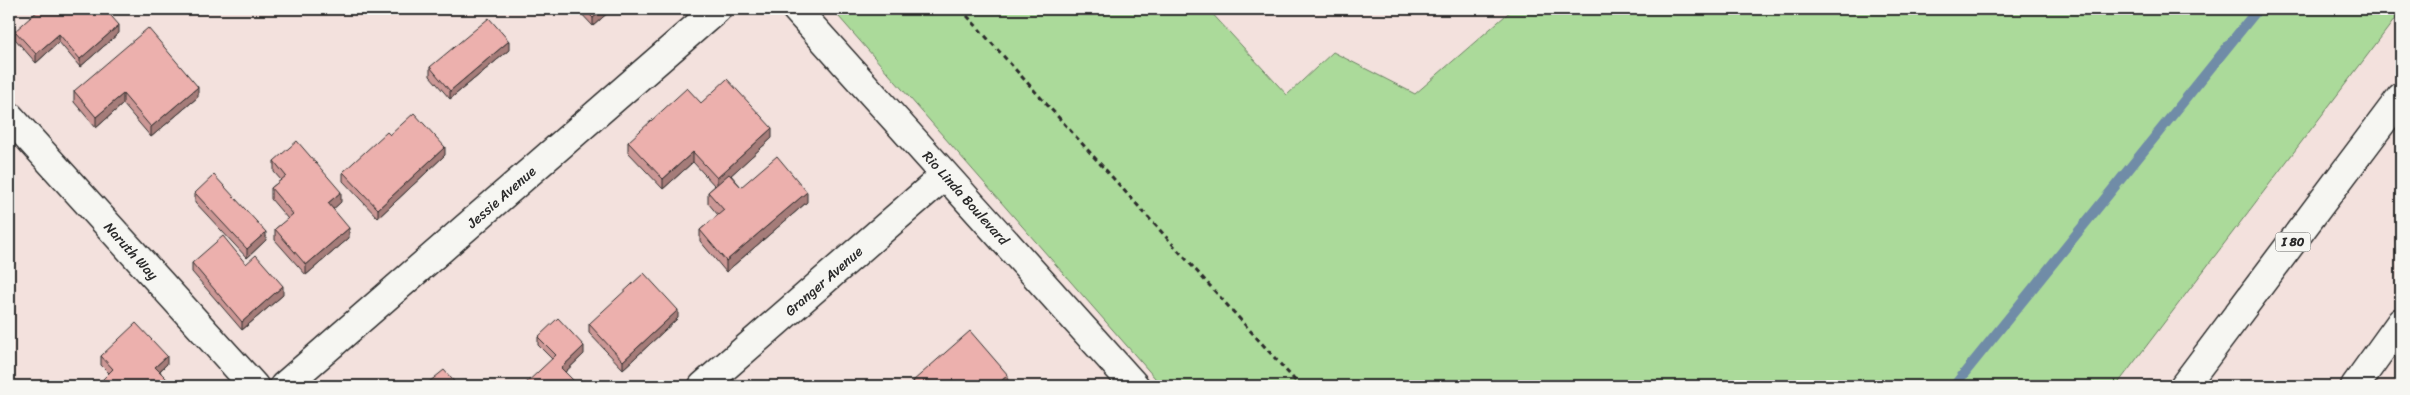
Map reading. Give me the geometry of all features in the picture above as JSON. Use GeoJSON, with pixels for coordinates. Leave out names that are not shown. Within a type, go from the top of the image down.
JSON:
{"type":"FeatureCollection","features":[{"type":"Feature","properties":{"kind":"main road","name":"Jessie Avenue"},"geometry":{"type":"LineString","coordinates":[[284,386],[717,9]]}},
{"type":"Feature","properties":{"kind":"main road","name":"Rio Linda Boulevard"},"geometry":{"type":"LineString","coordinates":[[796,9],[944,176],[1135,386]]}},
{"type":"Feature","properties":{"kind":"main road","name":"I 80"},"geometry":{"type":"LineString","coordinates":[[2184,386],[2401,97]]}},
{"type":"Feature","properties":{"kind":"main road","name":"Naruth Way"},"geometry":{"type":"LineString","coordinates":[[9,116],[254,386]]}},
{"type":"Feature","properties":{"kind":"main road","name":"Granger Avenue"},"geometry":{"type":"LineString","coordinates":[[703,386],[944,176]]}},
{"type":"Feature","properties":{"kind":"main road"},"geometry":{"type":"LineString","coordinates":[[2355,386],[2401,322]]}},
{"type":"Feature","properties":{"kind":"path"},"geometry":{"type":"LineString","coordinates":[[961,9],[1300,386]]}},
{"type":"Feature","properties":{"kind":"green space"},"geometry":{"type":"Polygon","coordinates":[[[832,9],[1208,9],[1287,95],[1333,52],[1415,94],[1513,9],[2401,9],[2401,11],[2116,386],[1162,386],[832,9]]]}},
{"type":"Feature","properties":{"kind":"building"},"geometry":{"type":"Polygon","coordinates":[[[40,9],[105,9],[119,25],[80,59],[59,34],[36,54],[15,31],[40,9]]]}},
{"type":"Feature","properties":{"kind":"building"},"geometry":{"type":"Polygon","coordinates":[[[584,9],[603,9],[593,18],[584,9]]]}},
{"type":"Feature","properties":{"kind":"building"},"geometry":{"type":"Polygon","coordinates":[[[489,18],[509,41],[450,91],[430,67],[489,18]]]}},
{"type":"Feature","properties":{"kind":"building"},"geometry":{"type":"Polygon","coordinates":[[[148,28],[198,87],[151,127],[123,94],[96,117],[74,91],[148,28]]]}},
{"type":"Feature","properties":{"kind":"building"},"geometry":{"type":"Polygon","coordinates":[[[727,79],[772,128],[717,178],[693,152],[663,179],[628,142],[687,88],[701,103],[727,79]]]}},
{"type":"Feature","properties":{"kind":"building"},"geometry":{"type":"Polygon","coordinates":[[[414,113],[445,147],[378,209],[343,172],[387,132],[390,135],[414,113]]]}},
{"type":"Feature","properties":{"kind":"building"},"geometry":{"type":"Polygon","coordinates":[[[297,141],[341,192],[328,203],[349,228],[306,265],[275,229],[293,214],[271,188],[286,176],[274,161],[297,141]]]}},
{"type":"Feature","properties":{"kind":"building"},"geometry":{"type":"Polygon","coordinates":[[[777,156],[807,192],[726,261],[700,230],[724,210],[708,192],[729,174],[741,187],[777,156]]]}},
{"type":"Feature","properties":{"kind":"building"},"geometry":{"type":"Polygon","coordinates":[[[214,175],[266,232],[247,249],[195,193],[214,175]]]}},
{"type":"Feature","properties":{"kind":"building"},"geometry":{"type":"Polygon","coordinates":[[[223,236],[246,264],[256,255],[283,286],[242,322],[192,263],[223,236]]]}},
{"type":"Feature","properties":{"kind":"building"},"geometry":{"type":"Polygon","coordinates":[[[644,273],[678,310],[623,361],[589,324],[644,273]]]}},
{"type":"Feature","properties":{"kind":"building"},"geometry":{"type":"Polygon","coordinates":[[[558,318],[584,346],[561,368],[579,386],[523,386],[556,355],[538,337],[558,318]]]}},
{"type":"Feature","properties":{"kind":"building"},"geometry":{"type":"Polygon","coordinates":[[[136,323],[167,356],[155,367],[169,381],[164,386],[96,386],[113,369],[101,356],[136,323]]]}},
{"type":"Feature","properties":{"kind":"building"},"geometry":{"type":"Polygon","coordinates":[[[970,331],[1008,375],[995,386],[968,386],[965,383],[960,386],[918,386],[913,381],[970,331]]]}},
{"type":"Feature","properties":{"kind":"building"},"geometry":{"type":"Polygon","coordinates":[[[444,370],[458,386],[424,386],[444,370]]]}},
{"type":"Feature","properties":{"kind":"building"},"geometry":{"type":"Polygon","coordinates":[[[58,379],[66,386],[51,386],[58,379]]]}},
{"type":"Feature","properties":{"kind":"waterway"},"geometry":{"type":"LineString","coordinates":[[1954,386],[2258,9]]}}]}
